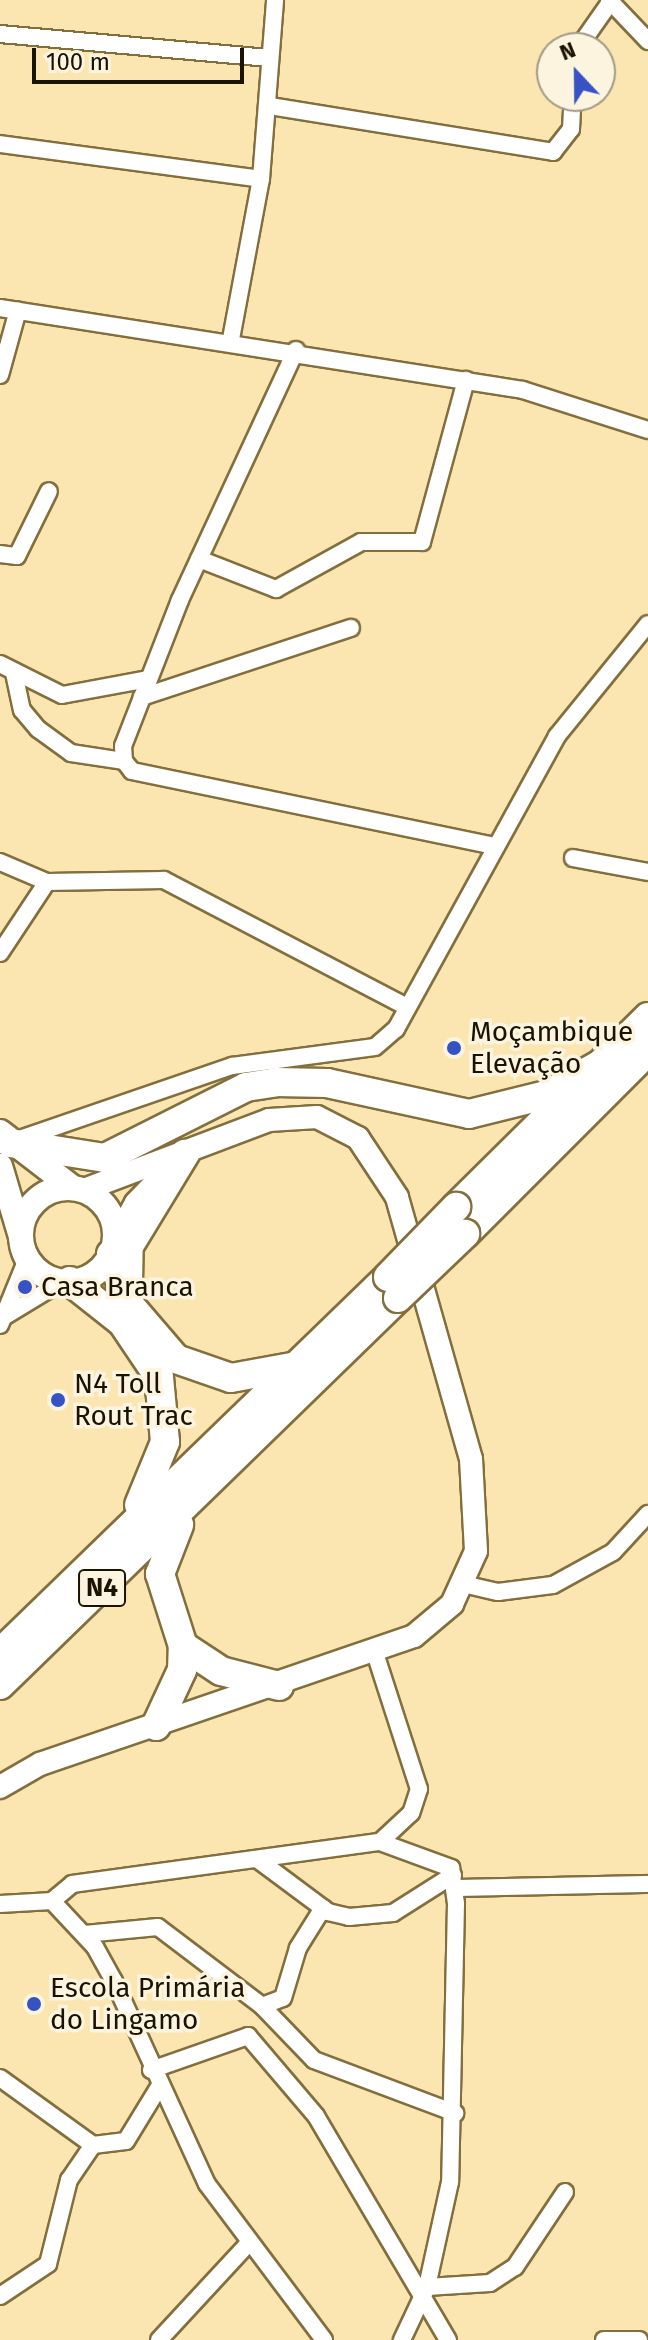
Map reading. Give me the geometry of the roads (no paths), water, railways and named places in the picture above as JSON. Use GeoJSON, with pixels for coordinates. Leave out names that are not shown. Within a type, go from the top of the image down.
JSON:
{"type":"FeatureCollection","features":[{"type":"Feature","properties":{"kind":"highway","name":"N4"},"geometry":{"type":"LineString","coordinates":[[0,1685],[204,1491],[393,1288],[456,1207],[648,1017]]}},
{"type":"Feature","properties":{"kind":"highway","name":"N4"},"geometry":{"type":"LineString","coordinates":[[0,1653],[297,1366],[465,1234],[648,1051]]}},
{"type":"Feature","properties":{"kind":"highway"},"geometry":{"type":"LineString","coordinates":[[3,1152],[105,1158],[246,1087],[276,1082],[327,1083],[469,1114],[546,1095],[599,1065]]}},
{"type":"Feature","properties":{"kind":"highway"},"geometry":{"type":"LineString","coordinates":[[142,1327],[128,1289],[129,1246],[185,1154]]}},
{"type":"Feature","properties":{"kind":"highway"},"geometry":{"type":"LineString","coordinates":[[113,1247],[116,1282],[142,1327],[157,1345],[209,1376],[297,1366]]}},
{"type":"Feature","properties":{"kind":"highway"},"geometry":{"type":"LineString","coordinates":[[66,1281],[94,1294],[140,1342],[162,1392],[162,1456],[127,1527]]}},
{"type":"Feature","properties":{"kind":"highway"},"geometry":{"type":"LineString","coordinates":[[156,1726],[180,1683],[183,1646],[160,1574],[169,1542],[204,1491]]}},
{"type":"Feature","properties":{"kind":"highway"},"geometry":{"type":"LineString","coordinates":[[183,1646],[221,1671],[279,1686]]}},
{"type":"Feature","properties":{"kind":"main road"},"geometry":{"type":"LineString","coordinates":[[0,1787],[40,1764],[375,1653],[432,1623],[463,1584],[479,1526],[471,1459],[397,1197],[376,1157],[329,1120],[305,1116],[237,1128],[185,1154],[78,1189],[49,1192],[31,1206],[24,1249]]}},
{"type":"Feature","properties":{"kind":"main road"},"geometry":{"type":"LineString","coordinates":[[3,1152],[104,1205],[113,1247]]}},
{"type":"Feature","properties":{"kind":"main road"},"geometry":{"type":"LineString","coordinates":[[3,1152],[24,1249],[66,1281],[94,1273],[113,1247],[141,1197],[185,1154]]}},
{"type":"Feature","properties":{"kind":"street"},"geometry":{"type":"LineString","coordinates":[[231,339],[261,179],[270,106],[267,58],[275,0]]}},
{"type":"Feature","properties":{"kind":"street"},"geometry":{"type":"LineString","coordinates":[[589,32],[610,1],[647,39]]}},
{"type":"Feature","properties":{"kind":"street"},"geometry":{"type":"LineString","coordinates":[[0,34],[267,58]]}},
{"type":"Feature","properties":{"kind":"street"},"geometry":{"type":"LineString","coordinates":[[270,106],[553,152],[571,129],[572,112]]}},
{"type":"Feature","properties":{"kind":"street"},"geometry":{"type":"LineString","coordinates":[[0,144],[261,179]]}},
{"type":"Feature","properties":{"kind":"street"},"geometry":{"type":"LineString","coordinates":[[0,308],[231,339],[523,390],[648,430]]}},
{"type":"Feature","properties":{"kind":"street"},"geometry":{"type":"LineString","coordinates":[[0,375],[18,310]]}},
{"type":"Feature","properties":{"kind":"street"},"geometry":{"type":"LineString","coordinates":[[124,761],[148,679],[199,559],[296,350]]}},
{"type":"Feature","properties":{"kind":"street"},"geometry":{"type":"LineString","coordinates":[[199,559],[276,589],[361,542],[422,542],[466,380]]}},
{"type":"Feature","properties":{"kind":"street"},"geometry":{"type":"LineString","coordinates":[[0,554],[17,556],[49,491]]}},
{"type":"Feature","properties":{"kind":"street"},"geometry":{"type":"LineString","coordinates":[[3,1152],[232,1066],[375,1047],[407,1007],[493,846],[557,736],[648,624]]}},
{"type":"Feature","properties":{"kind":"street"},"geometry":{"type":"LineString","coordinates":[[142,697],[351,628]]}},
{"type":"Feature","properties":{"kind":"street"},"geometry":{"type":"LineString","coordinates":[[7,668],[62,695],[148,679]]}},
{"type":"Feature","properties":{"kind":"street"},"geometry":{"type":"LineString","coordinates":[[7,668],[22,710],[38,729],[71,753],[124,761],[132,771],[493,846]]}},
{"type":"Feature","properties":{"kind":"street"},"geometry":{"type":"LineString","coordinates":[[573,858],[648,872]]}},
{"type":"Feature","properties":{"kind":"street"},"geometry":{"type":"LineString","coordinates":[[0,862],[47,882],[164,880],[407,1007]]}},
{"type":"Feature","properties":{"kind":"street"},"geometry":{"type":"LineString","coordinates":[[0,953],[47,882]]}},
{"type":"Feature","properties":{"kind":"street"},"geometry":{"type":"LineString","coordinates":[[3,1320],[24,1249]]}},
{"type":"Feature","properties":{"kind":"street"},"geometry":{"type":"LineString","coordinates":[[3,1320],[66,1281]]}},
{"type":"Feature","properties":{"kind":"street"},"geometry":{"type":"LineString","coordinates":[[463,1584],[498,1592],[553,1585],[613,1552],[648,1514]]}},
{"type":"Feature","properties":{"kind":"street"},"geometry":{"type":"LineString","coordinates":[[375,1653],[419,1789],[411,1813],[380,1842]]}},
{"type":"Feature","properties":{"kind":"street"},"geometry":{"type":"LineString","coordinates":[[0,1904],[52,1901],[72,1884],[380,1842],[431,1858],[453,1882],[455,2113],[450,2182],[425,2291],[402,2340]]}},
{"type":"Feature","properties":{"kind":"street"},"geometry":{"type":"LineString","coordinates":[[257,1859],[323,1908],[349,1917],[393,1913],[453,1882],[648,1884]]}},
{"type":"Feature","properties":{"kind":"street"},"geometry":{"type":"LineString","coordinates":[[52,1901],[85,1934],[114,1981],[159,2087],[247,2245],[324,2340]]}},
{"type":"Feature","properties":{"kind":"street"},"geometry":{"type":"LineString","coordinates":[[262,2006],[283,1998],[298,1948],[323,1908]]}},
{"type":"Feature","properties":{"kind":"street"},"geometry":{"type":"LineString","coordinates":[[85,1934],[158,1927],[262,2006],[338,2074],[455,2113]]}},
{"type":"Feature","properties":{"kind":"street"},"geometry":{"type":"LineString","coordinates":[[151,2070],[248,2036],[316,2116],[425,2291],[448,2340]]}},
{"type":"Feature","properties":{"kind":"street"},"geometry":{"type":"LineString","coordinates":[[0,2078],[93,2145],[126,2141],[159,2087]]}},
{"type":"Feature","properties":{"kind":"street"},"geometry":{"type":"LineString","coordinates":[[0,2296],[48,2264],[69,2180],[93,2145]]}},
{"type":"Feature","properties":{"kind":"street"},"geometry":{"type":"LineString","coordinates":[[425,2291],[490,2283],[515,2267],[565,2192]]}},
{"type":"Feature","properties":{"kind":"street"},"geometry":{"type":"LineString","coordinates":[[159,2340],[247,2245]]}},
{"type":"Feature","properties":{"kind":"street"},"geometry":{"type":"LineString","coordinates":[[604,2340],[639,2340]]}},
{"type":"Feature","properties":{"kind":"place","name":"Moçambique Elevação"},"geometry":{"type":"Point","coordinates":[454,1048]}},
{"type":"Feature","properties":{"kind":"place","name":"Casa Branca"},"geometry":{"type":"Point","coordinates":[25,1287]}},
{"type":"Feature","properties":{"kind":"place","name":"N4 Toll Rout Trac"},"geometry":{"type":"Point","coordinates":[58,1400]}},
{"type":"Feature","properties":{"kind":"place","name":"Escola Primária do Lingamo"},"geometry":{"type":"Point","coordinates":[34,2004]}}]}
